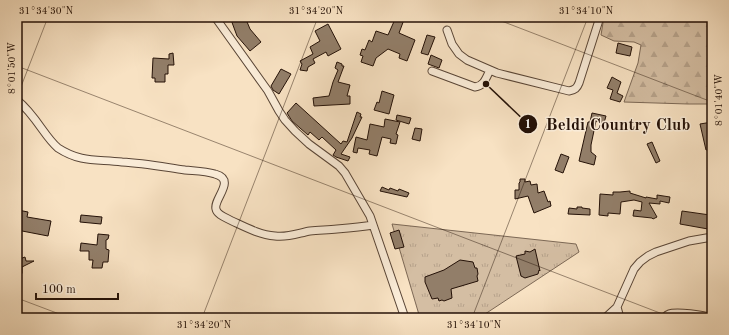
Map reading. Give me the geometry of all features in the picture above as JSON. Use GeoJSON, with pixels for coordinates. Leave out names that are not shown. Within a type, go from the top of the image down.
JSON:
{"type":"FeatureCollection","features":[{"type":"Feature","properties":{"kind":"street"},"geometry":{"type":"LineString","coordinates":[[215,17],[268,91],[279,111],[295,131],[309,144],[339,166],[345,174],[370,216],[405,318]]}},
{"type":"Feature","properties":{"kind":"street"},"geometry":{"type":"LineString","coordinates":[[448,30],[452,44],[459,54],[467,60],[490,70],[569,91],[574,90],[579,82],[600,17]]}},
{"type":"Feature","properties":{"kind":"street"},"geometry":{"type":"LineString","coordinates":[[432,71],[475,87],[482,84],[490,70]]}},
{"type":"Feature","properties":{"kind":"street"},"geometry":{"type":"LineString","coordinates":[[17,100],[30,113],[49,139],[57,147],[70,154],[92,160],[153,165],[220,175],[224,180],[224,188],[222,194],[216,202],[215,207],[217,212],[223,217],[259,233],[277,237],[311,231],[373,225]]}},
{"type":"Feature","properties":{"kind":"street"},"geometry":{"type":"LineString","coordinates":[[605,318],[616,307],[634,269],[640,262],[656,252],[689,241],[712,237]]}},
{"type":"Feature","properties":{"kind":"street"},"geometry":{"type":"LineString","coordinates":[[616,307],[620,318]]}},
{"type":"Feature","properties":{"kind":"street"},"geometry":{"type":"LineString","coordinates":[[664,318],[668,314],[673,313],[699,314],[712,318]]}},
{"type":"Feature","properties":{"kind":"green space"},"geometry":{"type":"Polygon","coordinates":[[[604,17],[712,17],[712,104],[624,102],[638,63],[641,45],[634,42],[614,41],[601,35],[604,17]]]}},
{"type":"Feature","properties":{"kind":"green space"},"geometry":{"type":"Polygon","coordinates":[[[392,224],[576,244],[579,252],[479,318],[420,318],[392,224]]]}},
{"type":"Feature","properties":{"kind":"building"},"geometry":{"type":"Polygon","coordinates":[[[230,17],[245,17],[250,29],[261,42],[250,51],[237,36],[230,17]]]}},
{"type":"Feature","properties":{"kind":"building"},"geometry":{"type":"Polygon","coordinates":[[[396,17],[405,17],[399,33],[415,40],[407,61],[399,58],[400,54],[388,49],[376,58],[373,66],[361,62],[363,56],[360,55],[362,49],[365,50],[369,40],[372,42],[376,31],[388,35],[396,17]]]}},
{"type":"Feature","properties":{"kind":"building"},"geometry":{"type":"Polygon","coordinates":[[[328,24],[341,49],[328,56],[326,52],[313,59],[315,63],[308,67],[307,71],[300,70],[302,64],[300,61],[313,54],[310,47],[320,41],[315,31],[328,24]]]}},
{"type":"Feature","properties":{"kind":"building"},"geometry":{"type":"Polygon","coordinates":[[[427,35],[435,37],[428,55],[421,53],[427,35]]]}},
{"type":"Feature","properties":{"kind":"building"},"geometry":{"type":"Polygon","coordinates":[[[618,43],[632,47],[630,56],[616,53],[618,43]]]}},
{"type":"Feature","properties":{"kind":"building"},"geometry":{"type":"Polygon","coordinates":[[[173,53],[174,65],[168,65],[168,74],[165,74],[165,82],[155,82],[155,78],[152,78],[153,58],[169,59],[169,54],[173,53]]]}},
{"type":"Feature","properties":{"kind":"building"},"geometry":{"type":"Polygon","coordinates":[[[431,55],[442,60],[439,68],[428,64],[431,55]]]}},
{"type":"Feature","properties":{"kind":"building"},"geometry":{"type":"Polygon","coordinates":[[[337,62],[344,66],[338,82],[350,85],[347,96],[350,96],[350,104],[314,106],[313,98],[329,96],[338,70],[335,68],[337,62]]]}},
{"type":"Feature","properties":{"kind":"building"},"geometry":{"type":"Polygon","coordinates":[[[281,69],[291,74],[279,94],[273,90],[271,86],[281,69]]]}},
{"type":"Feature","properties":{"kind":"building"},"geometry":{"type":"Polygon","coordinates":[[[612,77],[621,82],[617,93],[623,96],[620,102],[610,99],[613,90],[607,88],[612,77]]]}},
{"type":"Feature","properties":{"kind":"building"},"geometry":{"type":"Polygon","coordinates":[[[382,91],[394,95],[389,114],[374,110],[377,102],[379,103],[382,91]]]}},
{"type":"Feature","properties":{"kind":"building"},"geometry":{"type":"Polygon","coordinates":[[[296,103],[341,144],[343,141],[347,142],[357,112],[361,114],[360,117],[362,117],[352,138],[341,154],[350,157],[348,161],[333,155],[336,150],[322,137],[319,140],[310,132],[308,135],[292,121],[287,113],[296,103]]]}},
{"type":"Feature","properties":{"kind":"building"},"geometry":{"type":"Polygon","coordinates":[[[592,113],[606,116],[604,123],[596,121],[591,145],[591,152],[596,156],[594,165],[579,161],[588,122],[590,122],[592,113]]]}},
{"type":"Feature","properties":{"kind":"building"},"geometry":{"type":"Polygon","coordinates":[[[397,115],[411,118],[409,124],[396,120],[397,115]]]}},
{"type":"Feature","properties":{"kind":"building"},"geometry":{"type":"Polygon","coordinates":[[[385,119],[400,122],[396,134],[398,135],[396,144],[390,143],[391,139],[382,137],[377,156],[369,154],[370,150],[358,148],[357,153],[353,152],[356,137],[367,140],[370,124],[384,127],[385,119]]]}},
{"type":"Feature","properties":{"kind":"building"},"geometry":{"type":"Polygon","coordinates":[[[712,122],[712,149],[706,150],[700,124],[712,122]]]}},
{"type":"Feature","properties":{"kind":"building"},"geometry":{"type":"Polygon","coordinates":[[[415,128],[422,129],[420,141],[412,139],[415,128]]]}},
{"type":"Feature","properties":{"kind":"building"},"geometry":{"type":"Polygon","coordinates":[[[652,142],[660,161],[656,163],[647,144],[652,142]]]}},
{"type":"Feature","properties":{"kind":"building"},"geometry":{"type":"Polygon","coordinates":[[[561,154],[569,157],[563,173],[555,170],[561,154]]]}},
{"type":"Feature","properties":{"kind":"building"},"geometry":{"type":"Polygon","coordinates":[[[520,179],[525,179],[525,182],[530,181],[531,185],[537,184],[538,193],[544,191],[548,202],[550,201],[551,206],[534,213],[528,196],[515,199],[515,190],[519,190],[520,179]]]}},
{"type":"Feature","properties":{"kind":"building"},"geometry":{"type":"Polygon","coordinates":[[[382,187],[389,190],[390,188],[398,191],[399,189],[409,193],[407,197],[380,191],[382,187]]]}},
{"type":"Feature","properties":{"kind":"building"},"geometry":{"type":"Polygon","coordinates":[[[630,191],[630,193],[646,198],[657,199],[657,195],[670,197],[669,203],[660,201],[660,204],[649,203],[657,217],[653,219],[633,216],[634,210],[641,211],[642,202],[634,200],[621,202],[620,214],[608,213],[608,216],[599,215],[600,194],[613,195],[613,192],[630,191]]]}},
{"type":"Feature","properties":{"kind":"building"},"geometry":{"type":"Polygon","coordinates":[[[577,207],[590,209],[590,215],[568,214],[569,208],[577,209],[577,207]]]}},
{"type":"Feature","properties":{"kind":"building"},"geometry":{"type":"Polygon","coordinates":[[[18,210],[28,212],[27,217],[51,221],[48,236],[17,230],[18,210]]]}},
{"type":"Feature","properties":{"kind":"building"},"geometry":{"type":"Polygon","coordinates":[[[682,211],[710,215],[708,229],[680,224],[682,211]]]}},
{"type":"Feature","properties":{"kind":"building"},"geometry":{"type":"Polygon","coordinates":[[[81,215],[102,217],[101,224],[80,222],[81,215]]]}},
{"type":"Feature","properties":{"kind":"building"},"geometry":{"type":"Polygon","coordinates":[[[399,230],[404,247],[395,249],[390,233],[399,230]]]}},
{"type":"Feature","properties":{"kind":"building"},"geometry":{"type":"Polygon","coordinates":[[[98,234],[109,235],[108,239],[106,240],[106,249],[109,250],[108,262],[103,262],[102,268],[92,268],[93,260],[89,260],[89,251],[80,251],[81,243],[97,245],[98,234]]]}},
{"type":"Feature","properties":{"kind":"building"},"geometry":{"type":"Polygon","coordinates":[[[535,249],[540,271],[539,270],[538,274],[525,278],[521,276],[516,256],[525,254],[525,251],[530,252],[535,249]]]}},
{"type":"Feature","properties":{"kind":"building"},"geometry":{"type":"Polygon","coordinates":[[[25,257],[26,261],[34,261],[22,267],[22,273],[17,283],[17,260],[25,257]]]}},
{"type":"Feature","properties":{"kind":"building"},"geometry":{"type":"Polygon","coordinates":[[[460,260],[473,262],[475,268],[477,268],[478,281],[451,289],[452,298],[444,301],[439,301],[438,298],[432,299],[425,282],[425,277],[444,270],[460,260]]]}},
{"type":"Feature","properties":{"kind":"place","name":"Beldi Country Club"},"geometry":{"type":"Point","coordinates":[486,84]}}]}
